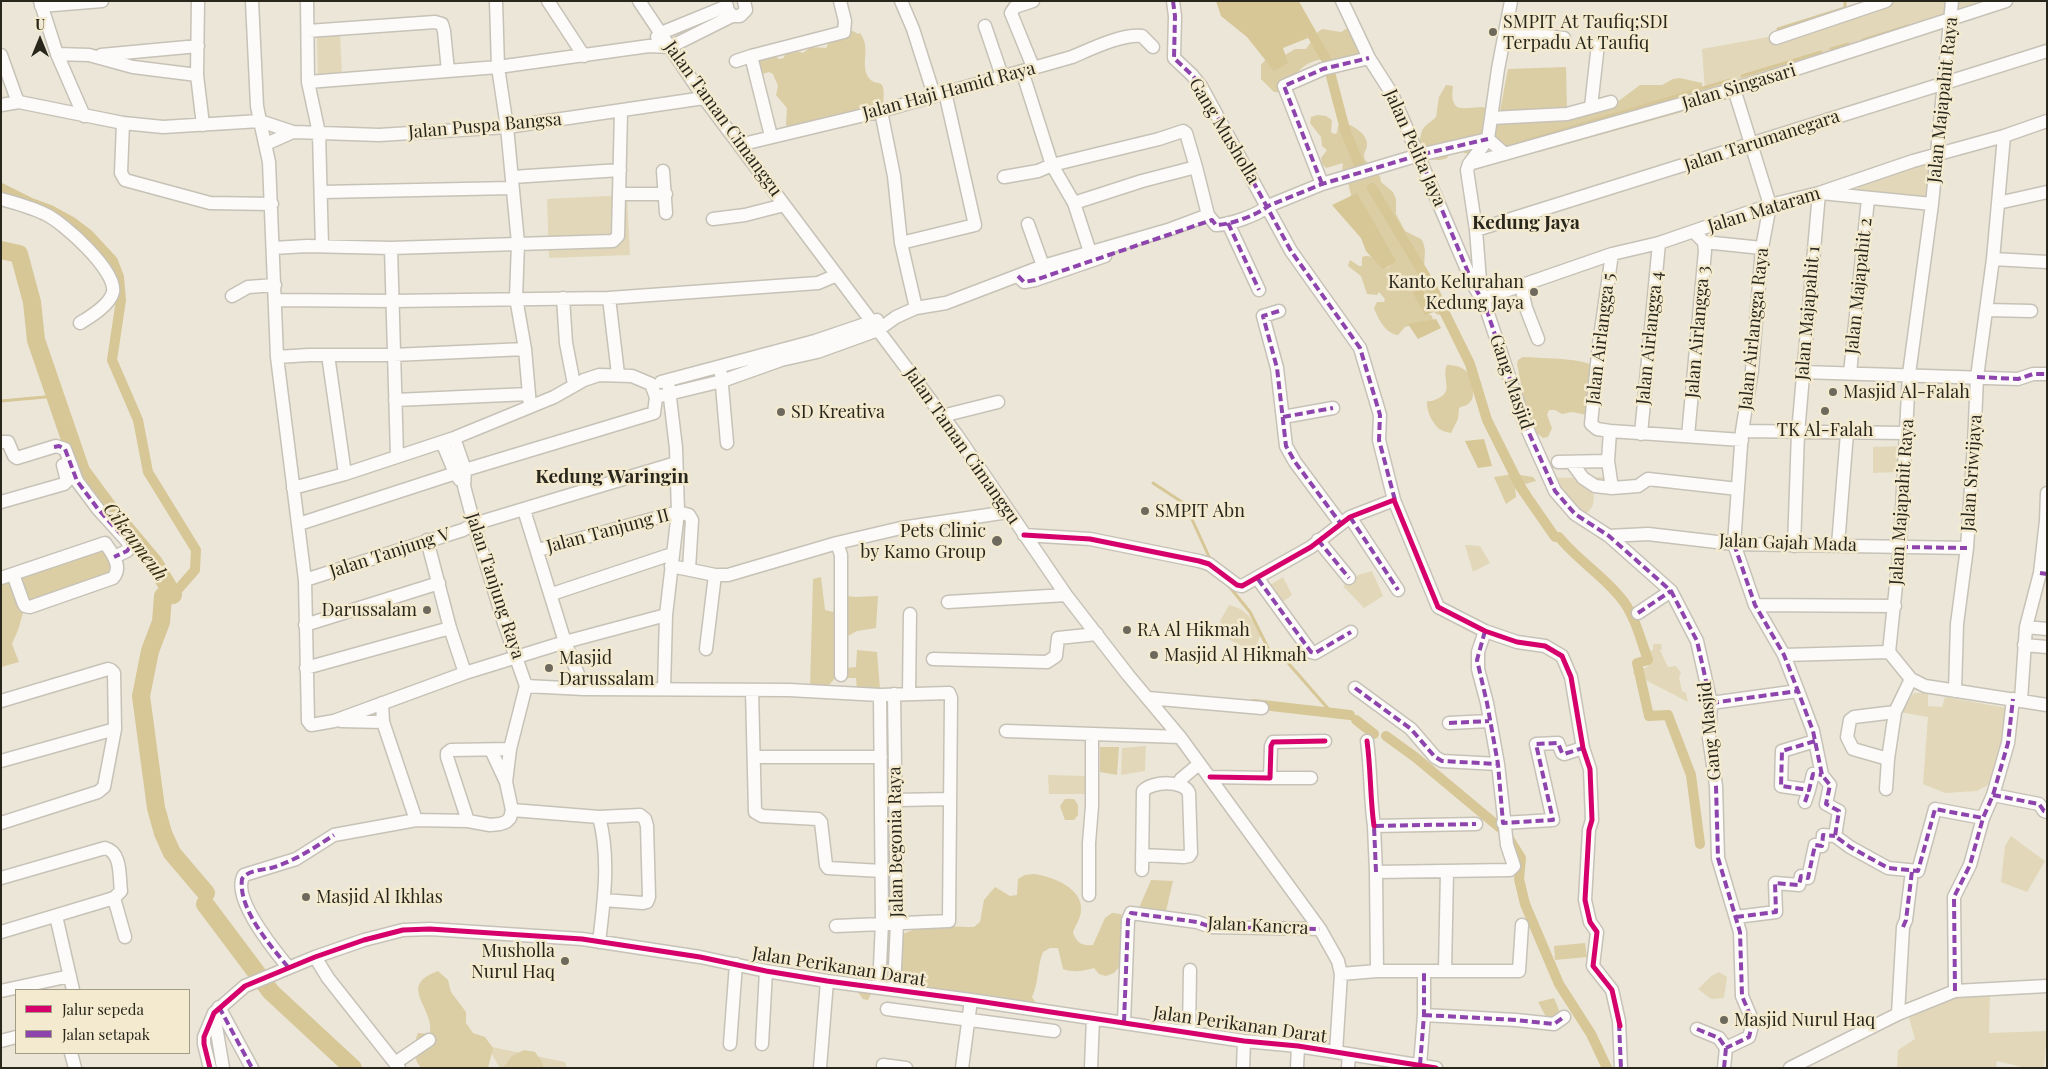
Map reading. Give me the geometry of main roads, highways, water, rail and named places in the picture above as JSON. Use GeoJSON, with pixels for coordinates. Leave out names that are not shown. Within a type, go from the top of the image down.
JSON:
{"type":"FeatureCollection","features":[{"type":"Feature","properties":{"kind":"waterway"},"geometry":{"type":"LineString","coordinates":[[1293,1],[1327,61],[1346,133],[1359,164]]}},
{"type":"Feature","properties":{"kind":"waterway"},"geometry":{"type":"LineString","coordinates":[[1778,29],[1845,8],[1845,1]]}},
{"type":"Feature","properties":{"kind":"waterway"},"geometry":{"type":"LineString","coordinates":[[1863,40],[1908,26]]}},
{"type":"Feature","properties":{"kind":"waterway"},"geometry":{"type":"LineString","coordinates":[[1831,49],[1848,44]]}},
{"type":"Feature","properties":{"kind":"waterway"},"geometry":{"type":"LineString","coordinates":[[1742,76],[1821,52]]}},
{"type":"Feature","properties":{"kind":"waterway"},"geometry":{"type":"LineString","coordinates":[[1516,144],[1730,80]]}},
{"type":"Feature","properties":{"kind":"waterway"},"geometry":{"type":"LineString","coordinates":[[1749,91],[1765,85]]}},
{"type":"Feature","properties":{"kind":"waterway"},"geometry":{"type":"LineString","coordinates":[[1540,150],[1733,96]]}},
{"type":"Feature","properties":{"kind":"waterway"},"geometry":{"type":"LineString","coordinates":[[1,188],[72,222],[88,234],[113,261],[119,277],[121,300],[112,360],[138,420],[148,472],[196,550],[195,570],[173,595]]}},
{"type":"Feature","properties":{"kind":"waterway"},"geometry":{"type":"LineString","coordinates":[[1372,188],[1432,287],[1470,364],[1487,420],[1521,488],[1555,537],[1559,537],[1617,593],[1632,616],[1648,660],[1637,663],[1649,716],[1668,715],[1691,775],[1700,844]]}},
{"type":"Feature","properties":{"kind":"waterway","name":"Cikeumeuh"},"geometry":{"type":"LineString","coordinates":[[1,250],[19,254],[32,302],[36,340],[81,471],[112,513],[154,563],[173,595],[163,596],[161,622],[150,651],[141,696],[156,808],[163,833],[172,853],[206,893]]}},
{"type":"Feature","properties":{"kind":"waterway"},"geometry":{"type":"LineString","coordinates":[[1,401],[56,396]]}},
{"type":"Feature","properties":{"kind":"waterway"},"geometry":{"type":"LineString","coordinates":[[1153,483],[1185,504],[1211,561]]}},
{"type":"Feature","properties":{"kind":"waterway"},"geometry":{"type":"LineString","coordinates":[[1228,585],[1250,612],[1272,656],[1282,656],[1331,712]]}},
{"type":"Feature","properties":{"kind":"waterway"},"geometry":{"type":"LineString","coordinates":[[1254,704],[1350,715]]}},
{"type":"Feature","properties":{"kind":"waterway"},"geometry":{"type":"LineString","coordinates":[[1356,720],[1374,734]]}},
{"type":"Feature","properties":{"kind":"waterway"},"geometry":{"type":"LineString","coordinates":[[1386,736],[1415,757],[1505,832],[1521,858],[1519,879],[1525,904],[1559,984],[1591,1034],[1607,1068]]}},
{"type":"Feature","properties":{"kind":"waterway","name":"Cikeumeuh"},"geometry":{"type":"LineString","coordinates":[[205,904],[271,992],[353,1068]]}},
{"type":"Feature","properties":{"kind":"place","name":"SMPIT At Taufiq;SDI Terpadu At Taufiq"},"geometry":{"type":"Point","coordinates":[1493,32]}},
{"type":"Feature","properties":{"kind":"place","name":"Kanto Kelurahan Kedung Jaya"},"geometry":{"type":"Point","coordinates":[1534,292]}},
{"type":"Feature","properties":{"kind":"place","name":"Masjid Al-Falah"},"geometry":{"type":"Point","coordinates":[1833,392]}},
{"type":"Feature","properties":{"kind":"place","name":"TK Al-Falah"},"geometry":{"type":"Point","coordinates":[1825,411]}},
{"type":"Feature","properties":{"kind":"place","name":"SD Kreativa"},"geometry":{"type":"Point","coordinates":[781,412]}},
{"type":"Feature","properties":{"kind":"place","name":"SMPIT Abn"},"geometry":{"type":"Point","coordinates":[1145,511]}},
{"type":"Feature","properties":{"kind":"place","name":"Pets Clinic by Kamo Group"},"geometry":{"type":"Point","coordinates":[997,541]}},
{"type":"Feature","properties":{"kind":"place","name":"Darussalam"},"geometry":{"type":"Point","coordinates":[427,610]}},
{"type":"Feature","properties":{"kind":"place","name":"RA Al Hikmah"},"geometry":{"type":"Point","coordinates":[1127,630]}},
{"type":"Feature","properties":{"kind":"place","name":"Masjid Al Hikmah"},"geometry":{"type":"Point","coordinates":[1154,655]}},
{"type":"Feature","properties":{"kind":"place","name":"Masjid Darussalam"},"geometry":{"type":"Point","coordinates":[549,668]}},
{"type":"Feature","properties":{"kind":"place","name":"Masjid Al Ikhlas"},"geometry":{"type":"Point","coordinates":[306,897]}},
{"type":"Feature","properties":{"kind":"place","name":"Musholla Nurul Haq"},"geometry":{"type":"Point","coordinates":[565,961]}},
{"type":"Feature","properties":{"kind":"place","name":"Masjid Nurul Haq"},"geometry":{"type":"Point","coordinates":[1724,1020]}},
{"type":"Feature","properties":{"kind":"district","name":"Kedung Jaya"},"geometry":{"type":"Point","coordinates":[1526,223]}},
{"type":"Feature","properties":{"kind":"district","name":"Kedung Waringin"},"geometry":{"type":"Point","coordinates":[612,477]}}]}
